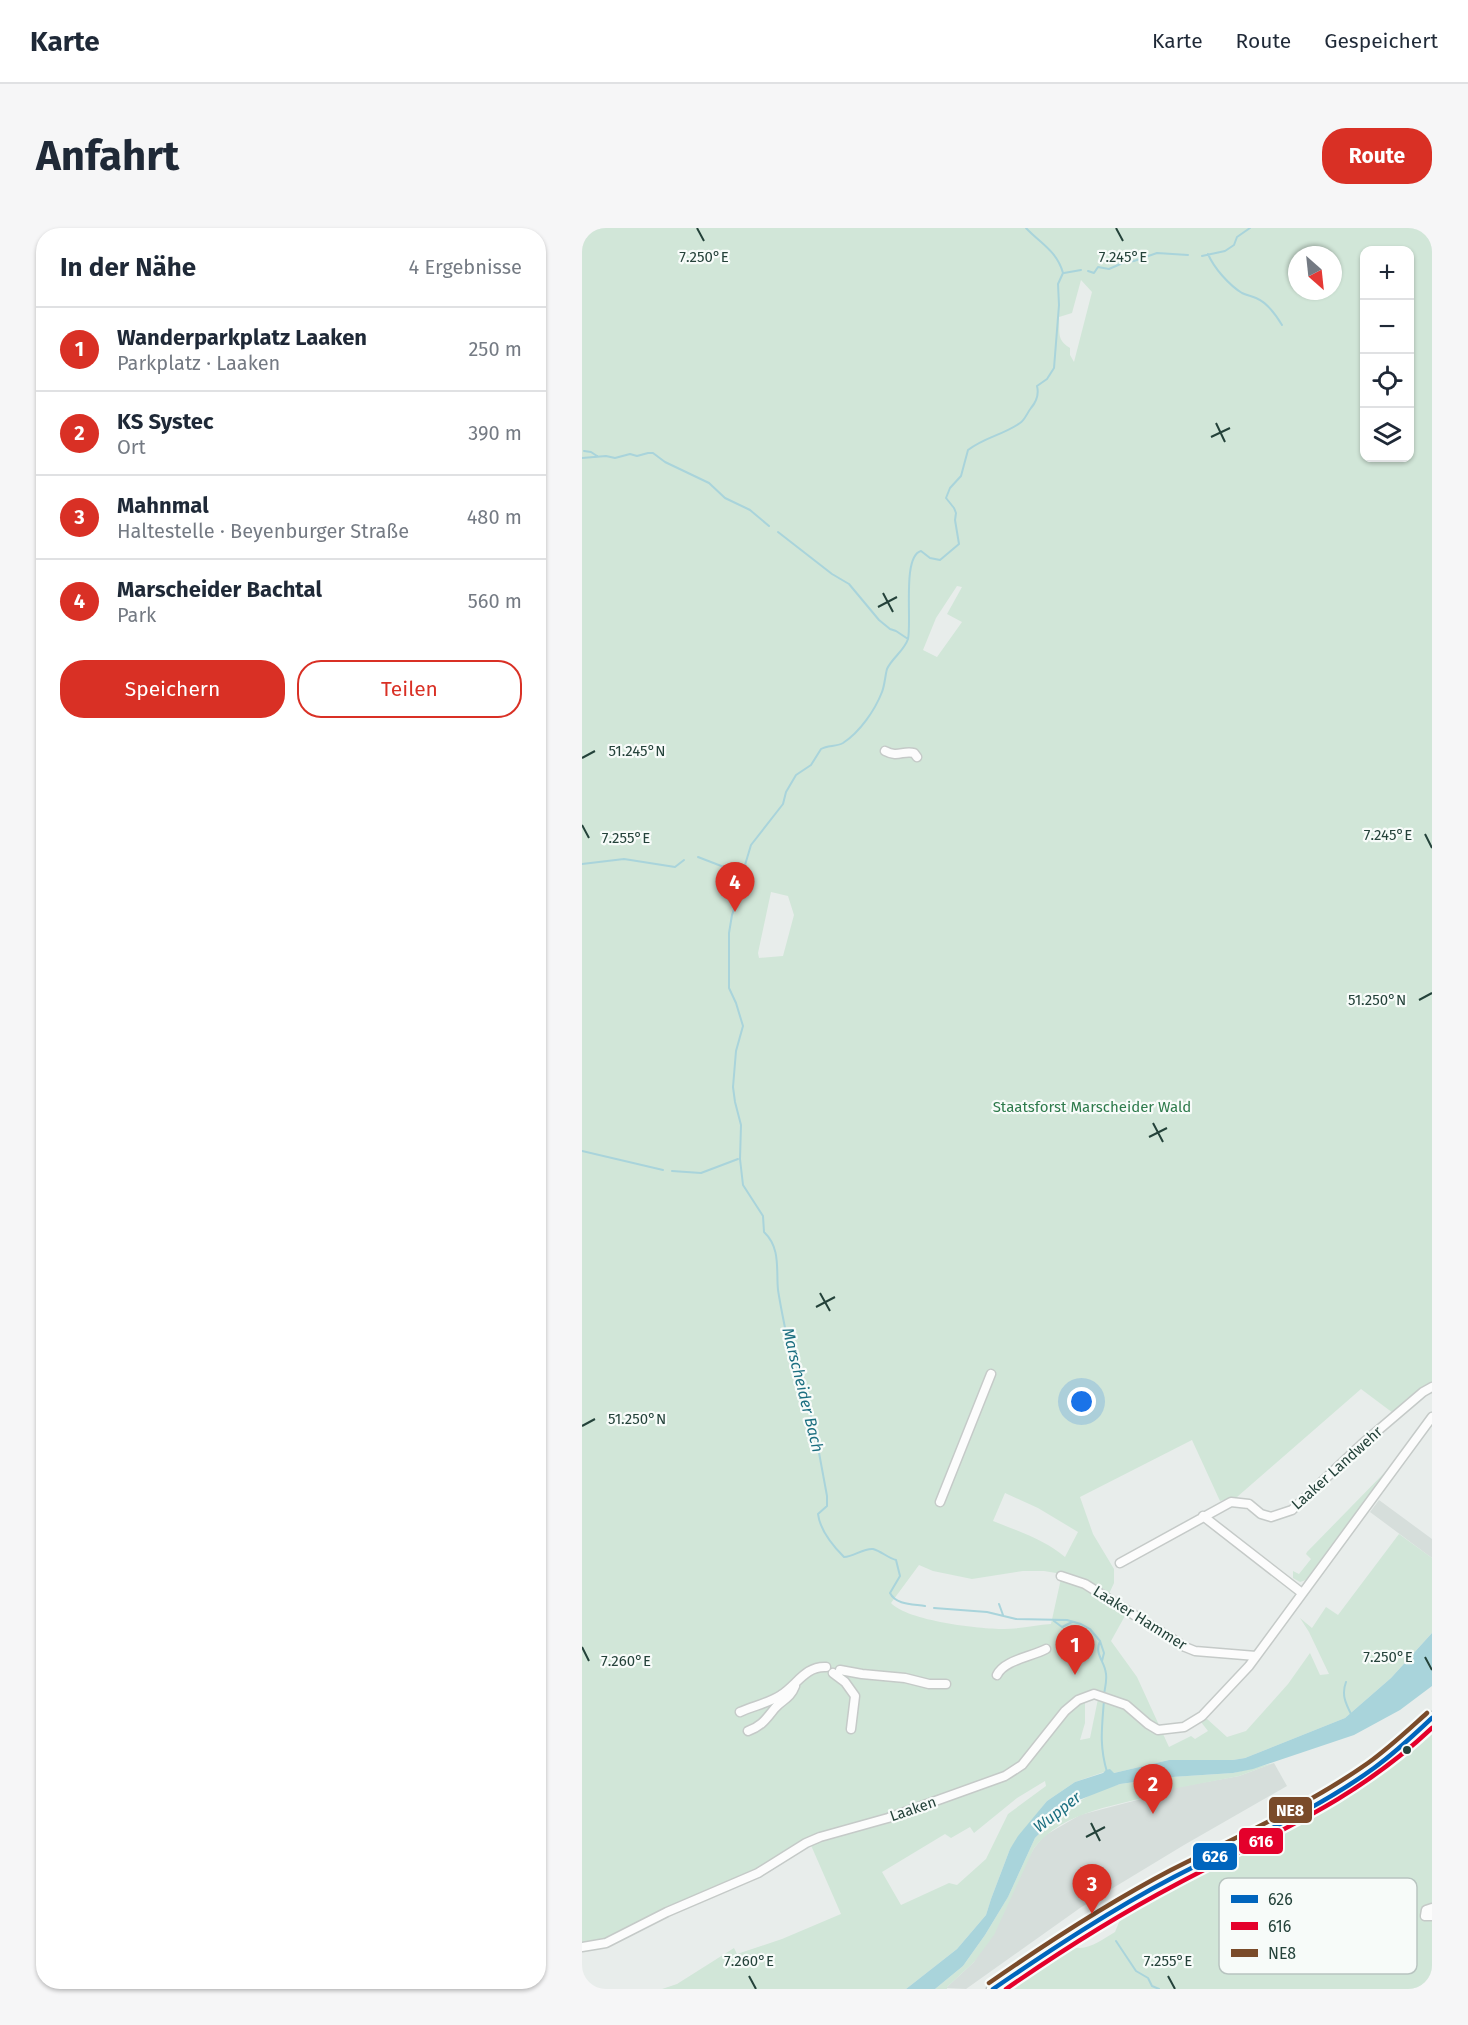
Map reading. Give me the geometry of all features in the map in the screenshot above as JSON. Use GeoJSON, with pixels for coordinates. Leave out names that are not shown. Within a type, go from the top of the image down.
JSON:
{"type":"FeatureCollection","features":[{"type":"Feature","properties":{"kind":"main road"},"geometry":{"type":"LineString","coordinates":[[993,1989],[1127,1902],[1343,1790],[1388,1759],[1432,1718]]}},
{"type":"Feature","properties":{"kind":"street"},"geometry":{"type":"LineString","coordinates":[[885,751],[896,756],[910,752],[917,757]]}},
{"type":"Feature","properties":{"kind":"street"},"geometry":{"type":"LineString","coordinates":[[940,1502],[991,1374]]}},
{"type":"Feature","properties":{"kind":"street","name":"Laaker Landwehr"},"geometry":{"type":"LineString","coordinates":[[1120,1563],[1224,1504],[1236,1501],[1249,1504],[1261,1514],[1271,1517],[1292,1510],[1362,1444],[1432,1387]]}},
{"type":"Feature","properties":{"kind":"street","name":"Laaken"},"geometry":{"type":"LineString","coordinates":[[582,1947],[606,1943],[667,1912],[758,1873],[806,1843],[820,1837],[888,1818],[1005,1776],[1022,1765],[1065,1711],[1085,1697],[1094,1694],[1105,1696],[1126,1705],[1158,1730],[1184,1727],[1193,1723],[1209,1710],[1257,1656],[1432,1417]]}},
{"type":"Feature","properties":{"kind":"street"},"geometry":{"type":"LineString","coordinates":[[1203,1516],[1302,1593]]}},
{"type":"Feature","properties":{"kind":"street","name":"Laaker Hammer"},"geometry":{"type":"LineString","coordinates":[[1061,1576],[1085,1584],[1185,1647],[1195,1651],[1257,1656]]}},
{"type":"Feature","properties":{"kind":"street"},"geometry":{"type":"LineString","coordinates":[[997,1675],[999,1670],[1012,1662],[1046,1649]]}},
{"type":"Feature","properties":{"kind":"street"},"geometry":{"type":"LineString","coordinates":[[740,1712],[782,1695],[797,1680],[819,1667],[905,1678],[929,1684],[946,1684]]}},
{"type":"Feature","properties":{"kind":"street"},"geometry":{"type":"LineString","coordinates":[[833,1670],[855,1696],[851,1728]]}},
{"type":"Feature","properties":{"kind":"street"},"geometry":{"type":"LineString","coordinates":[[748,1731],[763,1724],[777,1706],[790,1697],[797,1680]]}},
{"type":"Feature","properties":{"kind":"street"},"geometry":{"type":"LineString","coordinates":[[1432,1908],[1426,1910],[1425,1916],[1432,1916]]}},
{"type":"Feature","properties":{"kind":"shaded area"},"geometry":{"type":"Polygon","coordinates":[[[1379,1500],[1432,1539],[1432,1558],[1370,1512],[1379,1500]]]}},
{"type":"Feature","properties":{"kind":"shaded area"},"geometry":{"type":"Polygon","coordinates":[[[1274,1763],[1287,1786],[1080,1908],[966,1989],[946,1988],[974,1962],[1034,1848],[1044,1836],[1080,1815],[1164,1793],[1173,1788],[1239,1776],[1274,1763]]]}},
{"type":"Feature","properties":{"kind":"green space","name":"Staatsforst Marscheider Wald"},"geometry":{"type":"Polygon","coordinates":[[[582,228],[1432,228],[1432,1382],[1393,1413],[1361,1389],[1237,1497],[1220,1501],[1192,1440],[1080,1497],[1093,1534],[1114,1569],[1114,1583],[1108,1596],[1126,1614],[1111,1641],[1137,1677],[1169,1747],[1191,1736],[1195,1739],[1208,1731],[1201,1722],[1206,1718],[1227,1737],[1246,1731],[1288,1684],[1310,1653],[1320,1675],[1329,1674],[1300,1618],[1312,1628],[1326,1607],[1338,1615],[1399,1534],[1432,1558],[1432,1633],[1391,1678],[1345,1718],[1245,1758],[1169,1760],[1114,1773],[1104,1772],[1075,1782],[1047,1801],[1010,1849],[986,1915],[957,1949],[906,1989],[662,1989],[677,1984],[734,1948],[737,1954],[782,1939],[841,1914],[810,1843],[624,1934],[582,1947],[582,228]],[[1081,280],[1072,313],[1059,317],[1059,331],[1061,339],[1070,348],[1070,355],[1074,362],[1092,292],[1081,280]],[[957,586],[936,618],[923,650],[937,657],[962,622],[947,614],[962,587],[957,586]],[[771,892],[758,953],[759,958],[783,956],[794,915],[788,896],[771,892]],[[1005,1493],[993,1521],[1040,1541],[1065,1557],[1078,1532],[1038,1508],[1005,1493]],[[919,1565],[891,1603],[912,1615],[944,1623],[993,1629],[1051,1624],[1062,1574],[1023,1571],[972,1579],[933,1571],[919,1565]],[[1085,1698],[1085,1723],[1080,1740],[1090,1738],[1098,1699],[1085,1698]],[[1045,1781],[1017,1798],[974,1833],[970,1827],[951,1838],[945,1834],[882,1872],[901,1905],[949,1883],[957,1885],[986,1859],[1008,1814],[1046,1786],[1045,1781]]]}},
{"type":"Feature","properties":{"kind":"green space"},"geometry":{"type":"Polygon","coordinates":[[[1391,1466],[1306,1580],[1300,1582],[1293,1578],[1293,1571],[1299,1574],[1311,1559],[1306,1554],[1307,1552],[1391,1466]]]}},
{"type":"Feature","properties":{"kind":"green space"},"geometry":{"type":"Polygon","coordinates":[[[1432,1725],[1432,1989],[999,1989],[1068,1944],[1080,1948],[1098,1942],[1115,1932],[1124,1910],[1353,1791],[1417,1746],[1432,1725]]]}},
{"type":"Feature","properties":{"kind":"green space"},"geometry":{"type":"Polygon","coordinates":[[[1274,1763],[1239,1776],[1172,1789],[1094,1811],[1061,1825],[1046,1835],[1034,1848],[994,1935],[974,1962],[947,1989],[935,1989],[963,1966],[1008,1897],[1035,1838],[1061,1812],[1097,1791],[1120,1784],[1172,1777],[1233,1773],[1274,1763]]]}},
{"type":"Feature","properties":{"kind":"water","name":"Wupper"},"geometry":{"type":"Polygon","coordinates":[[[1432,1633],[1432,1686],[1400,1710],[1354,1735],[1253,1769],[1120,1784],[1079,1800],[1061,1812],[1035,1838],[1008,1897],[963,1966],[935,1989],[906,1989],[957,1949],[986,1915],[1010,1849],[1018,1836],[1047,1801],[1075,1782],[1110,1769],[1114,1773],[1169,1760],[1245,1758],[1345,1718],[1391,1678],[1432,1633]]]}},
{"type":"Feature","properties":{"kind":"waterway","name":"Marscheider Bach"},"geometry":{"type":"LineString","coordinates":[[925,1606],[901,1602],[890,1593],[900,1576],[896,1560],[873,1549],[844,1557],[828,1537],[819,1520],[818,1514],[827,1506],[827,1496],[815,1431],[800,1374],[793,1352],[789,1347],[778,1290],[775,1252],[764,1232],[763,1216],[743,1185],[740,1159],[741,1125],[733,1087],[736,1051],[743,1026],[729,988],[729,933],[739,885],[751,845],[783,804],[786,792],[796,775],[811,765],[821,749],[843,743],[855,733],[879,699],[887,669],[908,639],[910,576],[915,555],[921,551],[930,558],[940,560],[959,544],[956,513],[946,498],[950,488],[961,476],[968,450],[1022,422],[1036,400],[1037,386],[1047,379],[1054,368],[1059,305],[1058,284],[1063,273],[1057,259],[1026,228]]}},
{"type":"Feature","properties":{"kind":"waterway"},"geometry":{"type":"LineString","coordinates":[[1202,256],[1225,251],[1234,245],[1237,237],[1250,228]]}},
{"type":"Feature","properties":{"kind":"waterway"},"geometry":{"type":"LineString","coordinates":[[1088,271],[1094,273],[1098,267],[1109,269],[1157,253],[1188,255]]}},
{"type":"Feature","properties":{"kind":"waterway"},"geometry":{"type":"LineString","coordinates":[[1208,254],[1227,281],[1242,293],[1263,302],[1282,325]]}},
{"type":"Feature","properties":{"kind":"waterway"},"geometry":{"type":"LineString","coordinates":[[1064,273],[1081,270]]}},
{"type":"Feature","properties":{"kind":"waterway"},"geometry":{"type":"LineString","coordinates":[[584,451],[597,456]]}},
{"type":"Feature","properties":{"kind":"waterway"},"geometry":{"type":"LineString","coordinates":[[582,458],[606,456],[615,458],[630,454],[637,456],[653,453],[665,462],[709,483],[725,498],[750,510],[769,526]]}},
{"type":"Feature","properties":{"kind":"waterway"},"geometry":{"type":"LineString","coordinates":[[778,532],[832,574],[849,584],[879,620],[908,639]]}},
{"type":"Feature","properties":{"kind":"waterway"},"geometry":{"type":"LineString","coordinates":[[698,857],[742,874]]}},
{"type":"Feature","properties":{"kind":"waterway"},"geometry":{"type":"LineString","coordinates":[[582,864],[624,859],[675,867],[684,860]]}},
{"type":"Feature","properties":{"kind":"waterway"},"geometry":{"type":"LineString","coordinates":[[582,1151],[663,1170]]}},
{"type":"Feature","properties":{"kind":"waterway"},"geometry":{"type":"LineString","coordinates":[[672,1171],[701,1173],[738,1159]]}},
{"type":"Feature","properties":{"kind":"waterway"},"geometry":{"type":"LineString","coordinates":[[999,1604],[1003,1615]]}},
{"type":"Feature","properties":{"kind":"waterway","name":"Marscheider Bach"},"geometry":{"type":"LineString","coordinates":[[934,1608],[987,1612],[1016,1619],[1067,1620],[1081,1624],[1090,1629],[1100,1641],[1098,1650],[1106,1677],[1104,1694]]}},
{"type":"Feature","properties":{"kind":"waterway"},"geometry":{"type":"LineString","coordinates":[[1054,1621],[1062,1627],[1072,1622]]}},
{"type":"Feature","properties":{"kind":"waterway"},"geometry":{"type":"LineString","coordinates":[[1100,1641],[1104,1653],[1102,1661]]}},
{"type":"Feature","properties":{"kind":"waterway"},"geometry":{"type":"LineString","coordinates":[[1346,1682],[1344,1695],[1352,1716]]}},
{"type":"Feature","properties":{"kind":"waterway","name":"Marscheider Bach"},"geometry":{"type":"LineString","coordinates":[[1104,1700],[1102,1744],[1107,1772]]}},
{"type":"Feature","properties":{"kind":"waterway"},"geometry":{"type":"LineString","coordinates":[[1116,1941],[1136,1971],[1148,1978],[1152,1986],[1159,1989]]}},
{"type":"Feature","properties":{"kind":"transit line","name":"NE8"},"geometry":{"type":"LineString","coordinates":[[989,1983],[1101,1909],[1171,1870],[1297,1807],[1345,1779],[1383,1751],[1427,1713]]}},
{"type":"Feature","properties":{"kind":"transit line","name":"626"},"geometry":{"type":"LineString","coordinates":[[993,1989],[1127,1903],[1326,1799],[1374,1768],[1432,1718]]}},
{"type":"Feature","properties":{"kind":"transit line","name":"616"},"geometry":{"type":"LineString","coordinates":[[1006,1989],[1133,1908],[1278,1833],[1341,1797],[1372,1777],[1432,1728]]}},
{"type":"Feature","properties":{"kind":"place","name":"Marscheider Bachtal"},"geometry":{"type":"Point","coordinates":[735,912]}},
{"type":"Feature","properties":{"kind":"place","name":"Wanderparkplatz Laaken"},"geometry":{"type":"Point","coordinates":[1075,1675]}},
{"type":"Feature","properties":{"kind":"place","name":"KS Systec"},"geometry":{"type":"Point","coordinates":[1153,1814]}},
{"type":"Feature","properties":{"kind":"place","name":"Mahnmal"},"geometry":{"type":"Point","coordinates":[1092,1914]}}]}
